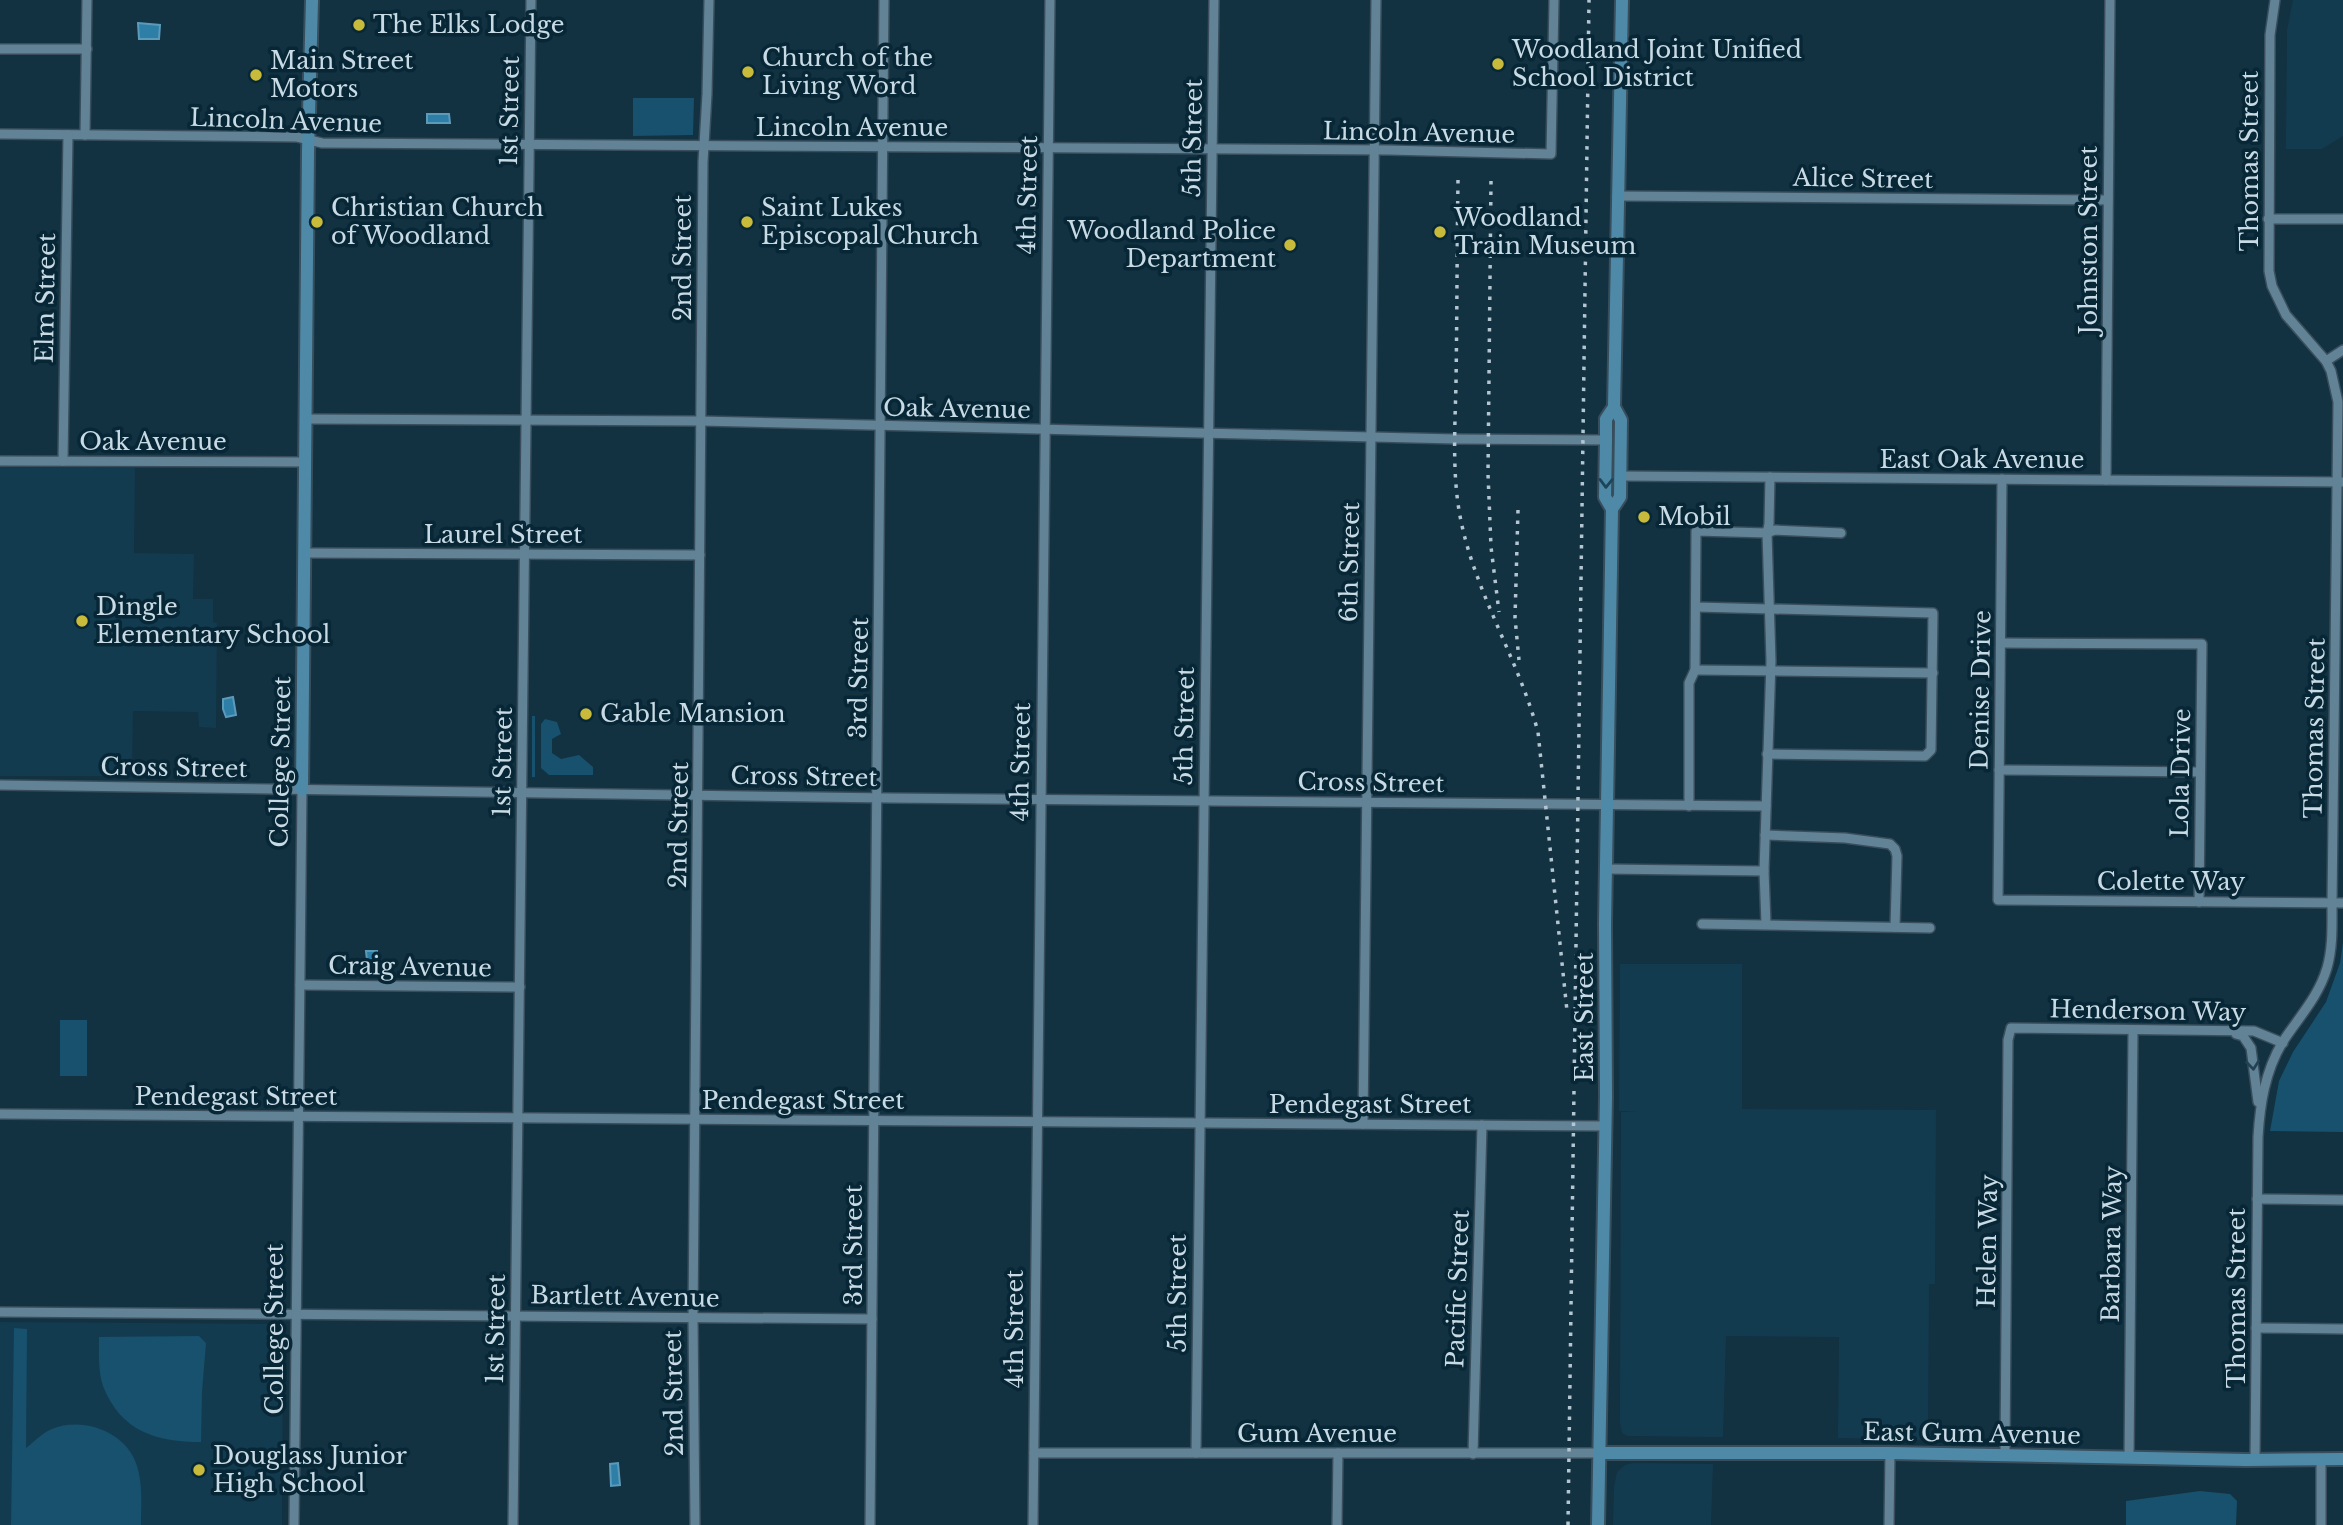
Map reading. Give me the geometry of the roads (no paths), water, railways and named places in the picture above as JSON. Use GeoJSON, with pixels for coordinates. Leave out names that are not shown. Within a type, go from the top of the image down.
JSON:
{"type":"FeatureCollection","features":[{"type":"Feature","properties":{"kind":"main road","name":"College Street"},"geometry":{"type":"LineString","coordinates":[[302,790],[312,0]]}},
{"type":"Feature","properties":{"kind":"main road","name":"East Street"},"geometry":{"type":"LineString","coordinates":[[1612,509],[1619,497],[1620,476],[1621,420],[1614,407],[1622,0]]}},
{"type":"Feature","properties":{"kind":"main road","name":"East Street"},"geometry":{"type":"LineString","coordinates":[[1598,1525],[1606,1126],[1606,869],[1612,509],[1605,496],[1606,419],[1614,407]]}},
{"type":"Feature","properties":{"kind":"main road","name":"East Gum Avenue"},"geometry":{"type":"LineString","coordinates":[[1599,1453],[1890,1453],[2343,1460]]}},
{"type":"Feature","properties":{"kind":"street"},"geometry":{"type":"LineString","coordinates":[[85,135],[87,0]]}},
{"type":"Feature","properties":{"kind":"street","name":"1st Street"},"geometry":{"type":"LineString","coordinates":[[513,1525],[531,0]]}},
{"type":"Feature","properties":{"kind":"street","name":"2nd Street"},"geometry":{"type":"LineString","coordinates":[[695,1525],[693,1317],[701,421],[704,146],[708,94],[709,0]]}},
{"type":"Feature","properties":{"kind":"street","name":"3rd Street"},"geometry":{"type":"LineString","coordinates":[[870,1525],[884,0]]}},
{"type":"Feature","properties":{"kind":"street","name":"4th Street"},"geometry":{"type":"LineString","coordinates":[[1033,1525],[1050,0]]}},
{"type":"Feature","properties":{"kind":"street","name":"5th Street"},"geometry":{"type":"LineString","coordinates":[[1196,1453],[1214,0]]}},
{"type":"Feature","properties":{"kind":"street","name":"6th Street"},"geometry":{"type":"LineString","coordinates":[[1363,1124],[1376,0]]}},
{"type":"Feature","properties":{"kind":"street","name":"Lincoln Avenue"},"geometry":{"type":"LineString","coordinates":[[0,134],[298,137],[322,144],[1373,150],[1551,154],[1554,0]]}},
{"type":"Feature","properties":{"kind":"street","name":"Johnston Street"},"geometry":{"type":"LineString","coordinates":[[2106,480],[2110,0]]}},
{"type":"Feature","properties":{"kind":"street","name":"Thomas Street"},"geometry":{"type":"LineString","coordinates":[[2255,1460],[2259,1113],[2267,1079],[2283,1043],[2305,1013],[2326,970],[2332,939],[2340,482],[2338,402],[2331,371],[2326,361],[2277,301],[2269,271],[2270,35],[2275,0]]}},
{"type":"Feature","properties":{"kind":"street"},"geometry":{"type":"LineString","coordinates":[[0,49],[87,48]]}},
{"type":"Feature","properties":{"kind":"street","name":"Elm Street"},"geometry":{"type":"LineString","coordinates":[[63,461],[68,135]]}},
{"type":"Feature","properties":{"kind":"street","name":"Alice Street"},"geometry":{"type":"LineString","coordinates":[[1617,196],[2108,200]]}},
{"type":"Feature","properties":{"kind":"street"},"geometry":{"type":"LineString","coordinates":[[2268,219],[2343,219]]}},
{"type":"Feature","properties":{"kind":"street"},"geometry":{"type":"LineString","coordinates":[[2326,361],[2343,350]]}},
{"type":"Feature","properties":{"kind":"street","name":"Oak Avenue"},"geometry":{"type":"LineString","coordinates":[[306,419],[701,421],[1208,434],[1606,440]]}},
{"type":"Feature","properties":{"kind":"street","name":"Oak Avenue"},"geometry":{"type":"LineString","coordinates":[[0,461],[306,462]]}},
{"type":"Feature","properties":{"kind":"street","name":"East Oak Avenue"},"geometry":{"type":"LineString","coordinates":[[1620,476],[2340,482]]}},
{"type":"Feature","properties":{"kind":"street"},"geometry":{"type":"LineString","coordinates":[[1766,924],[1764,871],[1771,609],[1767,533],[1770,477]]}},
{"type":"Feature","properties":{"kind":"street","name":"Denise Drive"},"geometry":{"type":"LineString","coordinates":[[1998,900],[2002,479]]}},
{"type":"Feature","properties":{"kind":"street"},"geometry":{"type":"LineString","coordinates":[[1689,806],[1689,683],[1695,670],[1696,531],[1841,533]]}},
{"type":"Feature","properties":{"kind":"street","name":"Laurel Street"},"geometry":{"type":"LineString","coordinates":[[305,553],[700,555]]}},
{"type":"Feature","properties":{"kind":"street"},"geometry":{"type":"LineString","coordinates":[[1696,607],[1933,613],[1931,750],[1925,756],[1767,754]]}},
{"type":"Feature","properties":{"kind":"street","name":"Lola Drive"},"geometry":{"type":"LineString","coordinates":[[2001,643],[2202,645],[2199,902]]}},
{"type":"Feature","properties":{"kind":"street"},"geometry":{"type":"LineString","coordinates":[[1695,670],[1933,673]]}},
{"type":"Feature","properties":{"kind":"street"},"geometry":{"type":"LineString","coordinates":[[1999,770],[2200,772]]}},
{"type":"Feature","properties":{"kind":"street","name":"Cross Street"},"geometry":{"type":"LineString","coordinates":[[0,785],[1766,806]]}},
{"type":"Feature","properties":{"kind":"street","name":"College Street"},"geometry":{"type":"LineString","coordinates":[[294,1525],[302,790]]}},
{"type":"Feature","properties":{"kind":"street"},"geometry":{"type":"LineString","coordinates":[[1765,835],[1845,838],[1890,844],[1897,856],[1895,927]]}},
{"type":"Feature","properties":{"kind":"street"},"geometry":{"type":"LineString","coordinates":[[1606,869],[1764,871]]}},
{"type":"Feature","properties":{"kind":"street","name":"Colette Way"},"geometry":{"type":"LineString","coordinates":[[1998,900],[2343,903]]}},
{"type":"Feature","properties":{"kind":"street"},"geometry":{"type":"LineString","coordinates":[[1702,924],[1930,928]]}},
{"type":"Feature","properties":{"kind":"street","name":"Craig Avenue"},"geometry":{"type":"LineString","coordinates":[[300,985],[520,988]]}},
{"type":"Feature","properties":{"kind":"street","name":"Henderson Way"},"geometry":{"type":"LineString","coordinates":[[2011,1028],[2254,1031],[2283,1043]]}},
{"type":"Feature","properties":{"kind":"street","name":"Helen Way"},"geometry":{"type":"LineString","coordinates":[[2005,1455],[2008,1040],[2011,1028]]}},
{"type":"Feature","properties":{"kind":"street","name":"Barbara Way"},"geometry":{"type":"LineString","coordinates":[[2129,1458],[2133,1030]]}},
{"type":"Feature","properties":{"kind":"street"},"geometry":{"type":"LineString","coordinates":[[2227,1031],[2243,1036],[2251,1048],[2259,1113]]}},
{"type":"Feature","properties":{"kind":"street","name":"Pendegast Street"},"geometry":{"type":"LineString","coordinates":[[0,1114],[1606,1126]]}},
{"type":"Feature","properties":{"kind":"street","name":"Pacific Street"},"geometry":{"type":"LineString","coordinates":[[1473,1454],[1482,1125]]}},
{"type":"Feature","properties":{"kind":"street"},"geometry":{"type":"LineString","coordinates":[[2257,1199],[2343,1200]]}},
{"type":"Feature","properties":{"kind":"street","name":"Bartlett Avenue"},"geometry":{"type":"LineString","coordinates":[[0,1312],[873,1319]]}},
{"type":"Feature","properties":{"kind":"street"},"geometry":{"type":"LineString","coordinates":[[2256,1328],[2343,1329]]}},
{"type":"Feature","properties":{"kind":"street","name":"Gum Avenue"},"geometry":{"type":"LineString","coordinates":[[1034,1453],[1599,1453]]}},
{"type":"Feature","properties":{"kind":"street"},"geometry":{"type":"LineString","coordinates":[[1337,1525],[1338,1453]]}},
{"type":"Feature","properties":{"kind":"street"},"geometry":{"type":"LineString","coordinates":[[1889,1525],[1890,1453]]}},
{"type":"Feature","properties":{"kind":"street"},"geometry":{"type":"LineString","coordinates":[[2321,1459],[2321,1525]]}},
{"type":"Feature","properties":{"kind":"railway"},"geometry":{"type":"LineString","coordinates":[[1568,1525],[1589,0]]}},
{"type":"Feature","properties":{"kind":"railway"},"geometry":{"type":"LineString","coordinates":[[1458,180],[1455,450],[1457,500],[1475,571],[1538,732],[1567,1011]]}},
{"type":"Feature","properties":{"kind":"railway"},"geometry":{"type":"LineString","coordinates":[[1491,181],[1488,474],[1491,547],[1499,612]]}},
{"type":"Feature","properties":{"kind":"railway"},"geometry":{"type":"LineString","coordinates":[[1518,510],[1515,618],[1519,660]]}},
{"type":"Feature","properties":{"kind":"place","name":"The Elks Lodge"},"geometry":{"type":"Point","coordinates":[359,25]}},
{"type":"Feature","properties":{"kind":"place","name":"Woodland Joint Unified School District"},"geometry":{"type":"Point","coordinates":[1498,64]}},
{"type":"Feature","properties":{"kind":"place","name":"Church of the Living Word"},"geometry":{"type":"Point","coordinates":[748,72]}},
{"type":"Feature","properties":{"kind":"place","name":"Main Street Motors"},"geometry":{"type":"Point","coordinates":[256,75]}},
{"type":"Feature","properties":{"kind":"place","name":"Christian Church of Woodland"},"geometry":{"type":"Point","coordinates":[317,222]}},
{"type":"Feature","properties":{"kind":"place","name":"Saint Lukes Episcopal Church"},"geometry":{"type":"Point","coordinates":[747,222]}},
{"type":"Feature","properties":{"kind":"place","name":"Woodland Train Museum"},"geometry":{"type":"Point","coordinates":[1440,232]}},
{"type":"Feature","properties":{"kind":"place","name":"Woodland Police Department"},"geometry":{"type":"Point","coordinates":[1290,245]}},
{"type":"Feature","properties":{"kind":"place","name":"Mobil"},"geometry":{"type":"Point","coordinates":[1644,517]}},
{"type":"Feature","properties":{"kind":"place","name":"Dingle Elementary School"},"geometry":{"type":"Point","coordinates":[82,621]}},
{"type":"Feature","properties":{"kind":"place","name":"Gable Mansion"},"geometry":{"type":"Point","coordinates":[586,714]}},
{"type":"Feature","properties":{"kind":"place","name":"Douglass Junior High School"},"geometry":{"type":"Point","coordinates":[199,1470]}}]}
